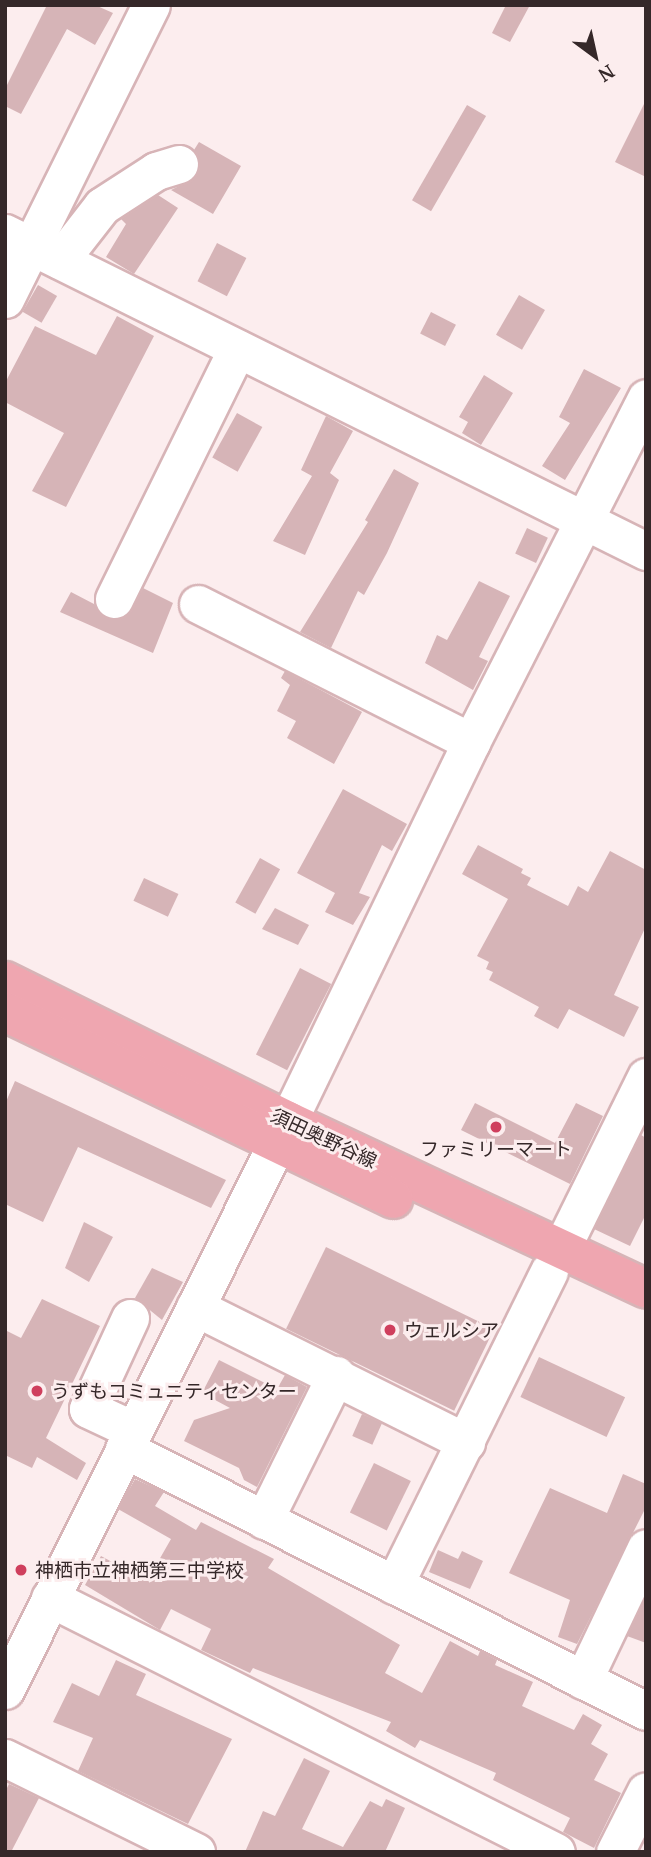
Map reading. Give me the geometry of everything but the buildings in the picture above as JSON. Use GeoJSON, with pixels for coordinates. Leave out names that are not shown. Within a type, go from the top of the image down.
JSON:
{"type":"FeatureCollection","features":[{"type":"Feature","properties":{"kind":"main road","name":"須田奥野谷線"},"geometry":{"type":"LineString","coordinates":[[5,981],[282,1134]]}},
{"type":"Feature","properties":{"kind":"main road","name":"須田奥野谷線"},"geometry":{"type":"LineString","coordinates":[[5,1012],[282,1134],[555,1260],[646,1316]]}},
{"type":"Feature","properties":{"kind":"main road","name":"須田奥野谷線"},"geometry":{"type":"LineString","coordinates":[[555,1260],[646,1289]]}},
{"type":"Feature","properties":{"kind":"street"},"geometry":{"type":"LineString","coordinates":[[5,299],[151,5]]}},
{"type":"Feature","properties":{"kind":"street"},"geometry":{"type":"LineString","coordinates":[[32,247],[156,171],[179,163]]}},
{"type":"Feature","properties":{"kind":"street"},"geometry":{"type":"LineString","coordinates":[[32,247],[646,551]]}},
{"type":"Feature","properties":{"kind":"street"},"geometry":{"type":"LineString","coordinates":[[114,599],[237,349]]}},
{"type":"Feature","properties":{"kind":"street"},"geometry":{"type":"LineString","coordinates":[[5,1690],[282,1134],[471,742],[646,398]]}},
{"type":"Feature","properties":{"kind":"street"},"geometry":{"type":"LineString","coordinates":[[198,604],[471,742]]}},
{"type":"Feature","properties":{"kind":"street"},"geometry":{"type":"LineString","coordinates":[[394,1585],[646,1077]]}},
{"type":"Feature","properties":{"kind":"street"},"geometry":{"type":"LineString","coordinates":[[195,1307],[466,1441]]}},
{"type":"Feature","properties":{"kind":"street"},"geometry":{"type":"LineString","coordinates":[[130,1318],[88,1409],[129,1439],[264,1520],[646,1712]]}},
{"type":"Feature","properties":{"kind":"street"},"geometry":{"type":"LineString","coordinates":[[264,1520],[336,1375]]}},
{"type":"Feature","properties":{"kind":"street"},"geometry":{"type":"LineString","coordinates":[[583,1680],[646,1548]]}},
{"type":"Feature","properties":{"kind":"street"},"geometry":{"type":"LineString","coordinates":[[50,1598],[556,1852]]}},
{"type":"Feature","properties":{"kind":"street"},"geometry":{"type":"LineString","coordinates":[[5,1758],[196,1852]]}},
{"type":"Feature","properties":{"kind":"street"},"geometry":{"type":"LineString","coordinates":[[615,1852],[646,1791]]}},
{"type":"Feature","properties":{"kind":"place","name":"ファミリーマート"},"geometry":{"type":"Point","coordinates":[496,1127]}},
{"type":"Feature","properties":{"kind":"place","name":"ウェルシア"},"geometry":{"type":"Point","coordinates":[390,1330]}},
{"type":"Feature","properties":{"kind":"place","name":"うずもコミュニティセンター"},"geometry":{"type":"Point","coordinates":[37,1391]}},
{"type":"Feature","properties":{"kind":"place","name":"神栖市立神栖第三中学校"},"geometry":{"type":"Point","coordinates":[21,1570]}}]}
